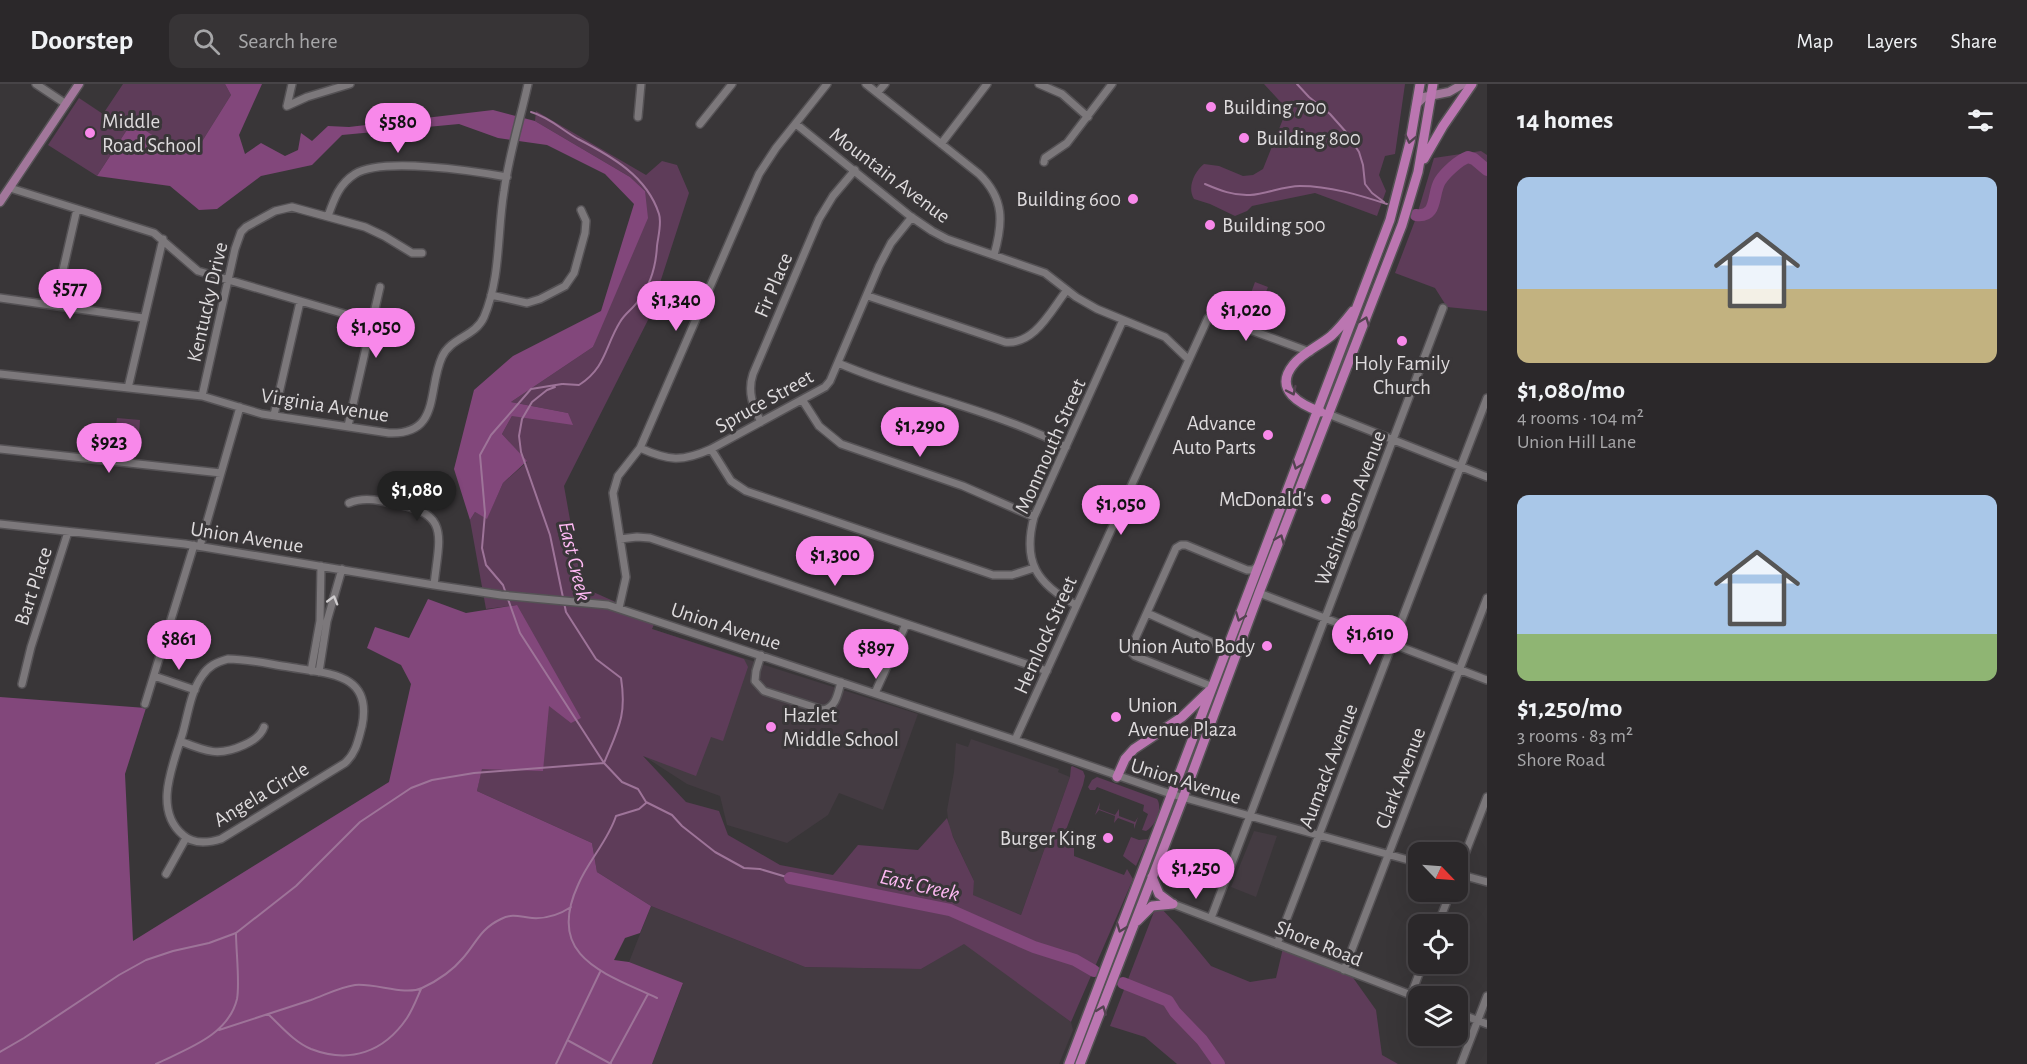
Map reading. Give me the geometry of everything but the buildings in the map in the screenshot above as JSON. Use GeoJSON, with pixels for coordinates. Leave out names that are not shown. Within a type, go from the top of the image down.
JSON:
{"type":"FeatureCollection","features":[{"type":"Feature","properties":{"kind":"highway"},"geometry":{"type":"LineString","coordinates":[[1069,1064],[1390,220],[1398,193],[1420,84]]}},
{"type":"Feature","properties":{"kind":"highway"},"geometry":{"type":"LineString","coordinates":[[1080,1064],[1402,225],[1418,172],[1433,84]]}},
{"type":"Feature","properties":{"kind":"highway"},"geometry":{"type":"LineString","coordinates":[[1418,172],[1437,135],[1473,84]]}},
{"type":"Feature","properties":{"kind":"highway"},"geometry":{"type":"LineString","coordinates":[[1328,414],[1300,403],[1290,393],[1288,375],[1295,363],[1335,332],[1360,302]]}},
{"type":"Feature","properties":{"kind":"highway"},"geometry":{"type":"LineString","coordinates":[[1117,777],[1125,759],[1134,749],[1182,717],[1213,687]]}},
{"type":"Feature","properties":{"kind":"highway"},"geometry":{"type":"LineString","coordinates":[[1152,876],[1159,894],[1173,904]]}},
{"type":"Feature","properties":{"kind":"highway"},"geometry":{"type":"LineString","coordinates":[[1132,927],[1152,906],[1173,904]]}},
{"type":"Feature","properties":{"kind":"main road"},"geometry":{"type":"LineString","coordinates":[[0,202],[79,84]]}},
{"type":"Feature","properties":{"kind":"main road"},"geometry":{"type":"LineString","coordinates":[[1417,104],[1424,97],[1449,92],[1463,84]]}},
{"type":"Feature","properties":{"kind":"street"},"geometry":{"type":"LineString","coordinates":[[36,84],[66,104]]}},
{"type":"Feature","properties":{"kind":"street"},"geometry":{"type":"LineString","coordinates":[[292,84],[286,106],[350,84]]}},
{"type":"Feature","properties":{"kind":"street","name":"Virginia Avenue"},"geometry":{"type":"LineString","coordinates":[[0,374],[202,396],[274,415],[393,433],[406,431],[423,423],[445,351],[478,326],[491,295],[498,261],[503,196],[528,84]]}},
{"type":"Feature","properties":{"kind":"street"},"geometry":{"type":"LineString","coordinates":[[638,117],[641,84]]}},
{"type":"Feature","properties":{"kind":"street"},"geometry":{"type":"LineString","coordinates":[[700,124],[732,84]]}},
{"type":"Feature","properties":{"kind":"street"},"geometry":{"type":"LineString","coordinates":[[619,608],[626,577],[613,493],[614,486],[618,476],[640,448],[750,191],[769,158],[827,84]]}},
{"type":"Feature","properties":{"kind":"street"},"geometry":{"type":"LineString","coordinates":[[866,84],[983,178],[996,198],[1000,215],[1001,229],[994,255]]}},
{"type":"Feature","properties":{"kind":"street"},"geometry":{"type":"LineString","coordinates":[[877,93],[885,84]]}},
{"type":"Feature","properties":{"kind":"street"},"geometry":{"type":"LineString","coordinates":[[941,144],[987,84]]}},
{"type":"Feature","properties":{"kind":"street"},"geometry":{"type":"LineString","coordinates":[[1039,84],[1062,94],[1088,117]]}},
{"type":"Feature","properties":{"kind":"street"},"geometry":{"type":"LineString","coordinates":[[1044,162],[1045,158],[1067,143],[1112,84]]}},
{"type":"Feature","properties":{"kind":"street","name":"Mountain Avenue"},"geometry":{"type":"LineString","coordinates":[[796,124],[932,231],[947,239],[1045,273],[1097,309],[1165,337],[1188,359]]}},
{"type":"Feature","properties":{"kind":"street"},"geometry":{"type":"LineString","coordinates":[[328,216],[335,197],[344,184],[356,173],[372,167],[387,165],[467,170],[507,177]]}},
{"type":"Feature","properties":{"kind":"street","name":"Fir Place"},"geometry":{"type":"LineString","coordinates":[[761,422],[751,398],[750,385],[753,374],[819,219],[833,196],[855,170]]}},
{"type":"Feature","properties":{"kind":"street"},"geometry":{"type":"LineString","coordinates":[[10,188],[154,233],[192,268],[228,281],[372,322]]}},
{"type":"Feature","properties":{"kind":"street","name":"Kentucky Drive"},"geometry":{"type":"LineString","coordinates":[[202,396],[235,249],[241,232],[246,227],[284,208],[302,209],[365,227],[412,253],[422,254]]}},
{"type":"Feature","properties":{"kind":"street"},"geometry":{"type":"LineString","coordinates":[[55,305],[77,209]]}},
{"type":"Feature","properties":{"kind":"street"},"geometry":{"type":"LineString","coordinates":[[491,295],[527,303],[565,286],[574,273],[585,233],[586,221],[581,210]]}},
{"type":"Feature","properties":{"kind":"street","name":"Spruce Street"},"geometry":{"type":"LineString","coordinates":[[640,448],[664,458],[691,457],[803,401],[825,387],[830,381],[868,296],[879,266],[891,243],[912,217]]}},
{"type":"Feature","properties":{"kind":"street"},"geometry":{"type":"LineString","coordinates":[[128,388],[162,239]]}},
{"type":"Feature","properties":{"kind":"street"},"geometry":{"type":"LineString","coordinates":[[348,426],[380,287]]}},
{"type":"Feature","properties":{"kind":"street"},"geometry":{"type":"LineString","coordinates":[[868,296],[1012,343],[1031,336],[1067,290]]}},
{"type":"Feature","properties":{"kind":"street"},"geometry":{"type":"LineString","coordinates":[[0,298],[143,318]]}},
{"type":"Feature","properties":{"kind":"street"},"geometry":{"type":"LineString","coordinates":[[274,415],[300,302]]}},
{"type":"Feature","properties":{"kind":"street","name":"Washington Avenue"},"geometry":{"type":"LineString","coordinates":[[1211,918],[1443,308]]}},
{"type":"Feature","properties":{"kind":"street","name":"Hemlock Street"},"geometry":{"type":"LineString","coordinates":[[1015,740],[1206,320],[1210,317],[1277,341]]}},
{"type":"Feature","properties":{"kind":"street","name":"Monmouth Street"},"geometry":{"type":"LineString","coordinates":[[1034,568],[1029,544],[1034,517],[1123,320]]}},
{"type":"Feature","properties":{"kind":"street"},"geometry":{"type":"LineString","coordinates":[[1277,341],[1310,352]]}},
{"type":"Feature","properties":{"kind":"street"},"geometry":{"type":"LineString","coordinates":[[1277,341],[1291,349],[1295,363]]}},
{"type":"Feature","properties":{"kind":"street"},"geometry":{"type":"LineString","coordinates":[[838,363],[867,375],[1028,429],[1066,447]]}},
{"type":"Feature","properties":{"kind":"street","name":"Aumack Avenue"},"geometry":{"type":"LineString","coordinates":[[1277,944],[1487,398]]}},
{"type":"Feature","properties":{"kind":"street"},"geometry":{"type":"LineString","coordinates":[[803,401],[819,426],[841,444],[963,486],[1034,517]]}},
{"type":"Feature","properties":{"kind":"street"},"geometry":{"type":"LineString","coordinates":[[145,704],[221,473],[240,407]]}},
{"type":"Feature","properties":{"kind":"street"},"geometry":{"type":"LineString","coordinates":[[1328,414],[1487,477]]}},
{"type":"Feature","properties":{"kind":"street"},"geometry":{"type":"LineString","coordinates":[[0,448],[221,473]]}},
{"type":"Feature","properties":{"kind":"street"},"geometry":{"type":"LineString","coordinates":[[711,449],[731,481],[746,491],[993,575],[1012,575],[1034,568],[1050,589],[1076,605]]}},
{"type":"Feature","properties":{"kind":"street"},"geometry":{"type":"LineString","coordinates":[[349,503],[355,500],[374,500],[410,506],[430,517],[437,527],[440,542],[434,585]]}},
{"type":"Feature","properties":{"kind":"street","name":"Union Avenue"},"geometry":{"type":"LineString","coordinates":[[0,524],[197,546],[501,595],[608,605],[1015,740],[1117,777],[1249,817],[1408,860]]}},
{"type":"Feature","properties":{"kind":"street","name":"Bart Place"},"geometry":{"type":"LineString","coordinates":[[22,684],[31,647],[68,532]]}},
{"type":"Feature","properties":{"kind":"street"},"geometry":{"type":"LineString","coordinates":[[620,539],[650,538],[1047,671]]}},
{"type":"Feature","properties":{"kind":"street"},"geometry":{"type":"LineString","coordinates":[[1213,687],[1132,653],[1131,648],[1176,548],[1186,545],[1247,570],[1253,570],[1261,563]]}},
{"type":"Feature","properties":{"kind":"street"},"geometry":{"type":"LineString","coordinates":[[315,671],[320,621],[321,566]]}},
{"type":"Feature","properties":{"kind":"street"},"geometry":{"type":"LineString","coordinates":[[315,671],[342,569]]}},
{"type":"Feature","properties":{"kind":"street"},"geometry":{"type":"LineString","coordinates":[[1259,593],[1487,680]]}},
{"type":"Feature","properties":{"kind":"street","name":"Clark Avenue"},"geometry":{"type":"LineString","coordinates":[[1344,970],[1487,598]]}},
{"type":"Feature","properties":{"kind":"street"},"geometry":{"type":"LineString","coordinates":[[1147,613],[1227,649]]}},
{"type":"Feature","properties":{"kind":"street"},"geometry":{"type":"LineString","coordinates":[[875,693],[906,624]]}},
{"type":"Feature","properties":{"kind":"street"},"geometry":{"type":"LineString","coordinates":[[761,655],[755,681],[764,691],[827,710],[833,705],[841,682]]}},
{"type":"Feature","properties":{"kind":"street","name":"Angela Circle"},"geometry":{"type":"LineString","coordinates":[[228,659],[337,675],[351,682],[363,701],[364,716],[358,743],[350,759],[221,839],[205,843],[186,838],[175,827],[168,811],[169,776],[195,690],[206,671],[214,664],[228,659]]}},
{"type":"Feature","properties":{"kind":"street"},"geometry":{"type":"LineString","coordinates":[[154,676],[195,690]]}},
{"type":"Feature","properties":{"kind":"street"},"geometry":{"type":"LineString","coordinates":[[180,741],[213,752],[229,752],[252,741],[264,727]]}},
{"type":"Feature","properties":{"kind":"street"},"geometry":{"type":"LineString","coordinates":[[1468,846],[1487,796]]}},
{"type":"Feature","properties":{"kind":"street"},"geometry":{"type":"LineString","coordinates":[[166,874],[186,838]]}},
{"type":"Feature","properties":{"kind":"street"},"geometry":{"type":"LineString","coordinates":[[1468,876],[1487,882]]}},
{"type":"Feature","properties":{"kind":"street","name":"Shore Road"},"geometry":{"type":"LineString","coordinates":[[1173,904],[1408,994]]}},
{"type":"Feature","properties":{"kind":"street"},"geometry":{"type":"LineString","coordinates":[[1461,1064],[1487,996]]}},
{"type":"Feature","properties":{"kind":"street"},"geometry":{"type":"LineString","coordinates":[[1468,1017],[1487,1024]]}},
{"type":"Feature","properties":{"kind":"shaded area","name":"Middle Road School"},"geometry":{"type":"Polygon","coordinates":[[[123,84],[225,84],[231,95],[196,151],[178,151],[132,122],[97,176],[48,145],[79,98],[103,114],[123,84]]]}},
{"type":"Feature","properties":{"kind":"shaded area"},"geometry":{"type":"Polygon","coordinates":[[[225,84],[262,84],[239,135],[245,154],[261,143],[285,156],[298,150],[301,133],[312,141],[328,126],[349,127],[493,110],[535,121],[630,177],[645,191],[648,218],[593,347],[511,402],[568,413],[573,425],[512,416],[502,434],[527,461],[503,483],[487,519],[475,512],[470,520],[454,469],[474,390],[513,356],[601,311],[634,204],[605,174],[547,145],[498,138],[459,124],[342,135],[312,165],[261,176],[217,209],[199,210],[170,186],[97,176],[132,122],[178,151],[196,151],[231,95],[225,84]]]}},
{"type":"Feature","properties":{"kind":"shaded area"},"geometry":{"type":"Polygon","coordinates":[[[1264,84],[1405,84],[1395,154],[1385,156],[1379,175],[1386,191],[1377,216],[1315,193],[1252,206],[1235,216],[1194,199],[1191,185],[1197,171],[1204,164],[1219,166],[1243,176],[1253,175],[1263,169],[1287,109],[1264,84]]]}},
{"type":"Feature","properties":{"kind":"shaded area"},"geometry":{"type":"Polygon","coordinates":[[[536,111],[646,175],[662,161],[677,165],[689,193],[648,320],[564,486],[582,587],[656,620],[652,629],[744,659],[748,667],[723,741],[711,737],[696,776],[643,756],[686,802],[719,811],[728,835],[780,865],[833,875],[858,845],[918,850],[947,818],[953,837],[974,881],[973,895],[1021,915],[1070,777],[1071,767],[1083,771],[1085,776],[1083,785],[1061,843],[1074,848],[1074,856],[1124,875],[1127,869],[1133,879],[1071,1022],[964,944],[921,969],[805,967],[651,906],[597,872],[592,843],[477,791],[517,605],[486,609],[470,520],[475,512],[487,518],[503,483],[527,462],[502,434],[512,416],[568,413],[511,402],[593,347],[645,191],[630,177],[535,121],[536,111]]]}},
{"type":"Feature","properties":{"kind":"shaded area"},"geometry":{"type":"Polygon","coordinates":[[[1481,151],[1487,155],[1487,311],[1447,307],[1435,288],[1395,273],[1416,218],[1434,158],[1481,151]]]}},
{"type":"Feature","properties":{"kind":"shaded area"},"geometry":{"type":"Polygon","coordinates":[[[1255,282],[1268,287],[1259,309],[1247,304],[1255,282]]]}},
{"type":"Feature","properties":{"kind":"shaded area"},"geometry":{"type":"Polygon","coordinates":[[[117,418],[140,420],[139,435],[115,432],[117,418]]]}},
{"type":"Feature","properties":{"kind":"shaded area"},"geometry":{"type":"Polygon","coordinates":[[[428,599],[466,613],[517,605],[581,718],[571,723],[549,706],[543,771],[482,769],[477,791],[592,843],[597,872],[651,906],[640,933],[625,938],[614,960],[629,962],[683,983],[652,1064],[0,1064],[0,697],[146,708],[125,774],[133,941],[389,782],[411,684],[401,665],[367,648],[375,627],[409,638],[428,599]]]}},
{"type":"Feature","properties":{"kind":"shaded area","name":"Hazlet Middle School"},"geometry":{"type":"Polygon","coordinates":[[[652,629],[918,714],[883,810],[839,793],[828,815],[787,843],[727,825],[720,796],[687,784],[642,755],[652,629]]]}},
{"type":"Feature","properties":{"kind":"shaded area"},"geometry":{"type":"Polygon","coordinates":[[[971,739],[1059,769],[1058,772],[1070,777],[1021,915],[972,895],[974,881],[949,828],[947,810],[954,772],[956,743],[968,747],[971,739]]]}},
{"type":"Feature","properties":{"kind":"shaded area"},"geometry":{"type":"Polygon","coordinates":[[[1097,777],[1157,799],[1159,811],[1150,828],[1146,831],[1142,830],[1148,814],[1143,811],[1144,805],[1097,787],[1095,790],[1090,790],[1088,787],[1097,777]]]}},
{"type":"Feature","properties":{"kind":"shaded area"},"geometry":{"type":"Polygon","coordinates":[[[1100,802],[1099,809],[1115,815],[1119,809],[1119,816],[1135,822],[1138,817],[1134,829],[1134,824],[1118,818],[1114,823],[1115,816],[1099,810],[1095,815],[1100,802]]]}},
{"type":"Feature","properties":{"kind":"shaded area"},"geometry":{"type":"Polygon","coordinates":[[[1254,831],[1277,836],[1256,897],[1231,887],[1254,831]]]}},
{"type":"Feature","properties":{"kind":"shaded area"},"geometry":{"type":"Polygon","coordinates":[[[1131,837],[1139,840],[1148,839],[1136,866],[1123,856],[1131,837]]]}},
{"type":"Feature","properties":{"kind":"shaded area"},"geometry":{"type":"Polygon","coordinates":[[[1157,904],[1211,966],[1250,982],[1276,978],[1283,948],[1349,972],[1376,1010],[1382,1055],[1398,1064],[1177,1064],[1145,1037],[1110,1026],[1157,904]]]}},
{"type":"Feature","properties":{"kind":"shaded area"},"geometry":{"type":"Polygon","coordinates":[[[651,906],[805,967],[921,969],[964,943],[1071,1022],[1073,1030],[1059,1064],[652,1064],[683,984],[629,962],[651,906]]]}},
{"type":"Feature","properties":{"kind":"waterway"},"geometry":{"type":"LineString","coordinates":[[1297,84],[1346,132],[1359,152],[1365,184],[1384,202]]}},
{"type":"Feature","properties":{"kind":"waterway","name":"East Creek"},"geometry":{"type":"LineString","coordinates":[[531,112],[550,120],[615,160],[637,178],[653,201],[660,218],[654,268],[642,295],[620,322],[595,371],[579,385],[563,384]]}},
{"type":"Feature","properties":{"kind":"waterway"},"geometry":{"type":"LineString","coordinates":[[1416,215],[1428,213],[1440,181],[1461,161],[1468,157],[1474,159],[1487,170]]}},
{"type":"Feature","properties":{"kind":"waterway"},"geometry":{"type":"LineString","coordinates":[[1205,184],[1238,195],[1256,194],[1294,186],[1311,186],[1355,194],[1387,204]]}},
{"type":"Feature","properties":{"kind":"waterway"},"geometry":{"type":"LineString","coordinates":[[0,1052],[146,960],[209,943],[236,933],[296,886],[360,822],[411,788],[432,780],[474,773],[604,763],[520,633],[503,585],[486,565],[482,548],[485,513],[480,455],[491,435],[531,389],[562,384]]}},
{"type":"Feature","properties":{"kind":"waterway","name":"East Creek"},"geometry":{"type":"LineString","coordinates":[[555,387],[547,390],[532,402],[522,419],[519,436],[521,452],[550,535],[566,612],[596,659],[621,678],[622,713],[604,763],[622,782],[638,789],[646,802],[672,815],[682,826],[715,852],[744,868],[760,869],[790,878]]}},
{"type":"Feature","properties":{"kind":"waterway"},"geometry":{"type":"LineString","coordinates":[[646,803],[639,809],[616,816],[578,885],[570,910],[569,930],[575,946],[585,959],[618,980],[657,998]]}},
{"type":"Feature","properties":{"kind":"waterway","name":"East Creek"},"geometry":{"type":"LineString","coordinates":[[790,878],[950,910],[1034,947],[1075,960],[1094,971]]}},
{"type":"Feature","properties":{"kind":"waterway"},"geometry":{"type":"LineString","coordinates":[[219,1030],[349,986],[363,985],[407,991],[422,988],[439,979],[454,967],[483,932],[501,919],[513,916],[548,917],[571,907]]}},
{"type":"Feature","properties":{"kind":"waterway"},"geometry":{"type":"LineString","coordinates":[[156,1064],[204,1040],[225,1023],[232,1012],[238,992],[236,933]]}},
{"type":"Feature","properties":{"kind":"waterway"},"geometry":{"type":"LineString","coordinates":[[556,1064],[600,972]]}},
{"type":"Feature","properties":{"kind":"waterway","name":"East Creek"},"geometry":{"type":"LineString","coordinates":[[1123,983],[1168,1001],[1175,1012],[1202,1040],[1219,1064]]}},
{"type":"Feature","properties":{"kind":"waterway"},"geometry":{"type":"LineString","coordinates":[[268,1014],[293,1038],[311,1049],[325,1053],[352,1055],[377,1047],[398,1030],[409,1015],[421,989]]}},
{"type":"Feature","properties":{"kind":"waterway"},"geometry":{"type":"LineString","coordinates":[[610,1064],[648,994]]}},
{"type":"Feature","properties":{"kind":"waterway"},"geometry":{"type":"LineString","coordinates":[[569,1041],[611,1064]]}},
{"type":"Feature","properties":{"kind":"place","name":"Building 700"},"geometry":{"type":"Point","coordinates":[1211,107]}},
{"type":"Feature","properties":{"kind":"place","name":"Middle Road School"},"geometry":{"type":"Point","coordinates":[90,133]}},
{"type":"Feature","properties":{"kind":"place","name":"Building 800"},"geometry":{"type":"Point","coordinates":[1244,138]}},
{"type":"Feature","properties":{"kind":"place","name":"Building 600"},"geometry":{"type":"Point","coordinates":[1133,199]}},
{"type":"Feature","properties":{"kind":"place","name":"Building 500"},"geometry":{"type":"Point","coordinates":[1210,225]}},
{"type":"Feature","properties":{"kind":"place","name":"Holy Family Church"},"geometry":{"type":"Point","coordinates":[1402,341]}},
{"type":"Feature","properties":{"kind":"place","name":"Advance Auto Parts"},"geometry":{"type":"Point","coordinates":[1268,435]}},
{"type":"Feature","properties":{"kind":"place","name":"McDonald's"},"geometry":{"type":"Point","coordinates":[1326,499]}},
{"type":"Feature","properties":{"kind":"place","name":"Union Auto Body"},"geometry":{"type":"Point","coordinates":[1267,646]}},
{"type":"Feature","properties":{"kind":"place","name":"Union Avenue Plaza"},"geometry":{"type":"Point","coordinates":[1116,717]}},
{"type":"Feature","properties":{"kind":"place","name":"Hazlet Middle School"},"geometry":{"type":"Point","coordinates":[771,727]}},
{"type":"Feature","properties":{"kind":"place","name":"Burger King"},"geometry":{"type":"Point","coordinates":[1108,838]}}]}
